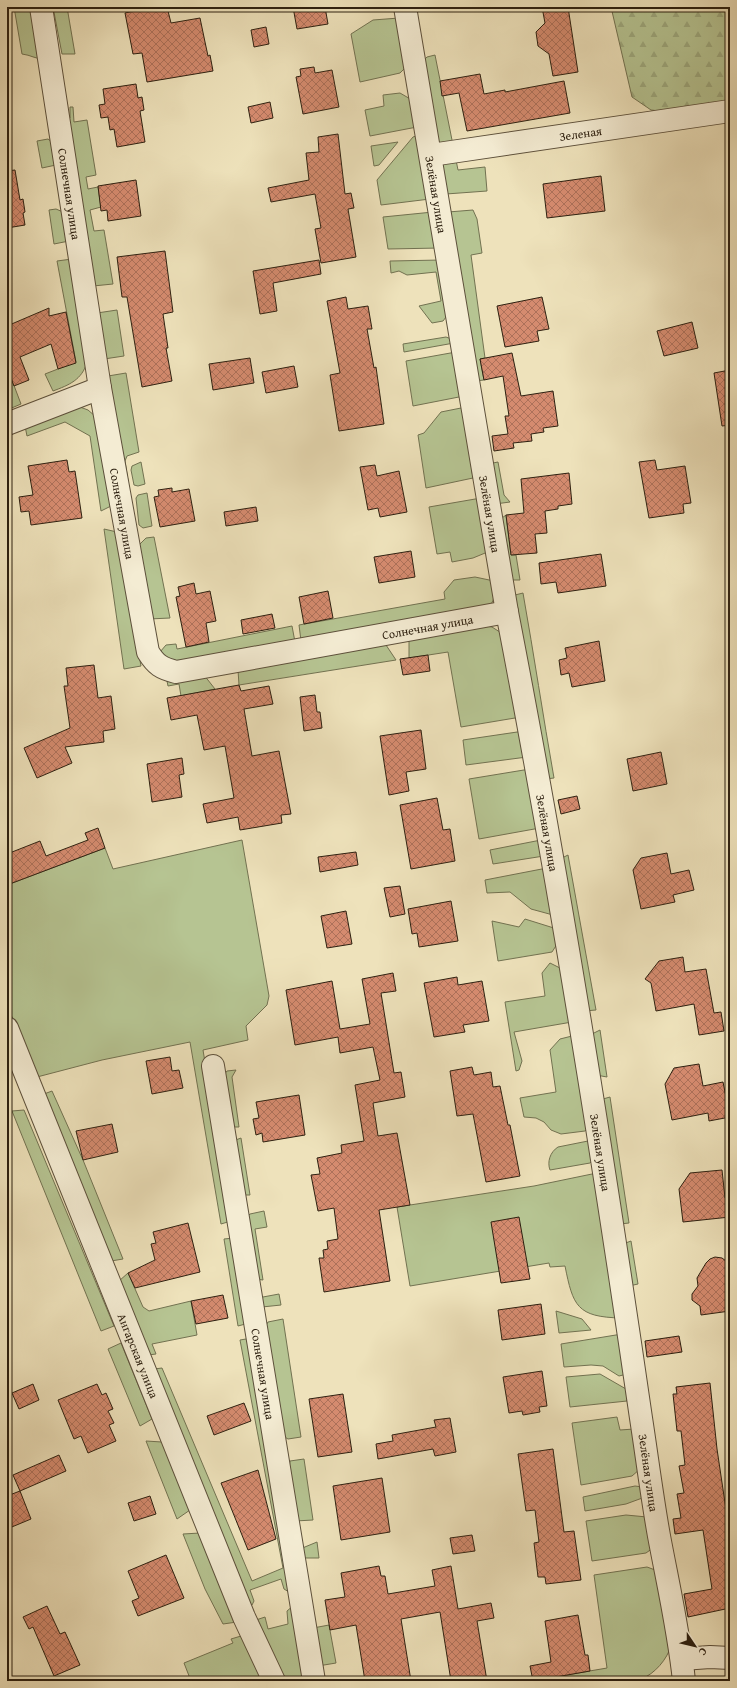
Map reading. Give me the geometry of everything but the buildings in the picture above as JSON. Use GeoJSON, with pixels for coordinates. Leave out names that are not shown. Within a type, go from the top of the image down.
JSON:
{"type":"FeatureCollection","features":[{"type":"Feature","properties":{"kind":"street","name":"Солнечная улица"},"geometry":{"type":"LineString","coordinates":[[41,7],[100,388],[148,652],[154,663],[164,669],[176,672],[507,612]]}},
{"type":"Feature","properties":{"kind":"street","name":"Зелёная улица"},"geometry":{"type":"LineString","coordinates":[[405,7],[507,612],[573,980],[614,1234],[658,1533],[681,1675]]}},
{"type":"Feature","properties":{"kind":"street","name":"Зеленая"},"geometry":{"type":"LineString","coordinates":[[431,155],[730,111]]}},
{"type":"Feature","properties":{"kind":"street"},"geometry":{"type":"LineString","coordinates":[[7,424],[100,388]]}},
{"type":"Feature","properties":{"kind":"street","name":"Ангарская улица"},"geometry":{"type":"LineString","coordinates":[[7,1028],[241,1609],[274,1681]]}},
{"type":"Feature","properties":{"kind":"street","name":"Солнечная улица"},"geometry":{"type":"LineString","coordinates":[[213,1066],[314,1681]]}},
{"type":"Feature","properties":{"kind":"street"},"geometry":{"type":"LineString","coordinates":[[681,1675],[710,1657],[730,1658]]}},
{"type":"Feature","properties":{"kind":"green space"},"geometry":{"type":"Polygon","coordinates":[[[14,7],[35,7],[44,59],[22,54],[14,7]]]}},
{"type":"Feature","properties":{"kind":"green space"},"geometry":{"type":"Polygon","coordinates":[[[53,7],[67,7],[75,54],[62,54],[53,7]]]}},
{"type":"Feature","properties":{"kind":"green space"},"geometry":{"type":"Polygon","coordinates":[[[611,7],[730,7],[730,100],[685,114],[651,110],[632,97],[611,7]]]}},
{"type":"Feature","properties":{"kind":"green space"},"geometry":{"type":"Polygon","coordinates":[[[399,18],[407,66],[400,73],[360,82],[351,34],[373,20],[399,18]]]}},
{"type":"Feature","properties":{"kind":"green space"},"geometry":{"type":"Polygon","coordinates":[[[435,55],[458,170],[485,167],[487,191],[446,194],[422,62],[427,57],[435,55]]]}},
{"type":"Feature","properties":{"kind":"green space"},"geometry":{"type":"Polygon","coordinates":[[[400,93],[412,100],[417,127],[370,136],[365,110],[384,106],[383,95],[400,93]]]}},
{"type":"Feature","properties":{"kind":"green space"},"geometry":{"type":"Polygon","coordinates":[[[70,107],[73,107],[74,122],[87,120],[96,175],[86,177],[88,189],[98,187],[101,207],[90,210],[94,231],[104,230],[113,284],[93,286],[67,119],[70,118],[70,107]]]}},
{"type":"Feature","properties":{"kind":"green space"},"geometry":{"type":"Polygon","coordinates":[[[419,135],[430,199],[381,205],[377,180],[413,137],[419,135]]]}},
{"type":"Feature","properties":{"kind":"green space"},"geometry":{"type":"Polygon","coordinates":[[[48,139],[52,142],[56,165],[42,168],[37,141],[48,139]]]}},
{"type":"Feature","properties":{"kind":"green space"},"geometry":{"type":"Polygon","coordinates":[[[398,142],[379,165],[374,166],[371,146],[398,142]]]}},
{"type":"Feature","properties":{"kind":"green space"},"geometry":{"type":"Polygon","coordinates":[[[56,209],[63,212],[69,241],[54,244],[49,210],[56,209]]]}},
{"type":"Feature","properties":{"kind":"green space"},"geometry":{"type":"Polygon","coordinates":[[[473,210],[477,219],[482,253],[471,255],[485,358],[480,359],[484,380],[475,381],[448,212],[473,210]]]}},
{"type":"Feature","properties":{"kind":"green space"},"geometry":{"type":"Polygon","coordinates":[[[433,212],[440,248],[388,249],[383,217],[433,212]]]}},
{"type":"Feature","properties":{"kind":"green space"},"geometry":{"type":"Polygon","coordinates":[[[72,259],[87,362],[78,378],[53,391],[45,374],[76,362],[57,261],[72,259]]]}},
{"type":"Feature","properties":{"kind":"green space"},"geometry":{"type":"Polygon","coordinates":[[[441,260],[449,313],[443,321],[432,323],[419,306],[441,301],[436,272],[407,275],[399,271],[391,273],[390,261],[441,260]]]}},
{"type":"Feature","properties":{"kind":"green space"},"geometry":{"type":"Polygon","coordinates":[[[117,310],[124,356],[104,359],[97,313],[117,310]]]}},
{"type":"Feature","properties":{"kind":"green space"},"geometry":{"type":"Polygon","coordinates":[[[446,337],[454,340],[454,343],[404,352],[403,344],[446,337]]]}},
{"type":"Feature","properties":{"kind":"green space"},"geometry":{"type":"Polygon","coordinates":[[[456,352],[464,396],[413,406],[406,361],[456,352]]]}},
{"type":"Feature","properties":{"kind":"green space"},"geometry":{"type":"Polygon","coordinates":[[[126,373],[139,452],[127,456],[125,461],[135,527],[108,376],[126,373]]]}},
{"type":"Feature","properties":{"kind":"green space"},"geometry":{"type":"Polygon","coordinates":[[[10,375],[21,404],[7,410],[7,376],[10,375]]]}},
{"type":"Feature","properties":{"kind":"green space"},"geometry":{"type":"Polygon","coordinates":[[[80,407],[88,410],[95,416],[113,505],[101,511],[90,436],[65,422],[27,436],[25,426],[80,407]]]}},
{"type":"Feature","properties":{"kind":"green space"},"geometry":{"type":"Polygon","coordinates":[[[466,407],[476,459],[471,464],[473,478],[426,488],[418,435],[424,433],[441,412],[466,407]]]}},
{"type":"Feature","properties":{"kind":"green space"},"geometry":{"type":"Polygon","coordinates":[[[141,462],[145,484],[138,486],[134,485],[131,470],[132,466],[141,462]]]}},
{"type":"Feature","properties":{"kind":"green space"},"geometry":{"type":"Polygon","coordinates":[[[498,462],[504,495],[510,502],[495,504],[493,463],[498,462]]]}},
{"type":"Feature","properties":{"kind":"green space"},"geometry":{"type":"Polygon","coordinates":[[[147,493],[152,526],[143,528],[139,525],[136,498],[138,495],[147,493]]]}},
{"type":"Feature","properties":{"kind":"green space"},"geometry":{"type":"Polygon","coordinates":[[[481,498],[490,551],[473,558],[452,562],[450,552],[437,554],[429,507],[481,498]]]}},
{"type":"Feature","properties":{"kind":"green space"},"geometry":{"type":"Polygon","coordinates":[[[506,515],[511,555],[516,555],[520,580],[508,580],[498,521],[506,515]]]}},
{"type":"Feature","properties":{"kind":"green space"},"geometry":{"type":"Polygon","coordinates":[[[104,529],[117,532],[141,666],[124,669],[104,529]]]}},
{"type":"Feature","properties":{"kind":"green space"},"geometry":{"type":"Polygon","coordinates":[[[154,537],[170,618],[149,619],[139,545],[146,538],[154,537]]]}},
{"type":"Feature","properties":{"kind":"green space"},"geometry":{"type":"Polygon","coordinates":[[[475,577],[494,581],[495,588],[493,601],[489,607],[301,641],[299,625],[445,599],[444,592],[454,580],[475,577]]]}},
{"type":"Feature","properties":{"kind":"green space"},"geometry":{"type":"Polygon","coordinates":[[[523,593],[554,778],[545,779],[511,596],[523,593]]]}},
{"type":"Feature","properties":{"kind":"green space"},"geometry":{"type":"Polygon","coordinates":[[[292,626],[295,642],[182,662],[170,659],[160,652],[166,645],[176,644],[177,649],[292,626]]]}},
{"type":"Feature","properties":{"kind":"green space"},"geometry":{"type":"Polygon","coordinates":[[[486,626],[492,627],[506,636],[521,717],[461,727],[448,652],[409,658],[409,639],[486,626]]]}},
{"type":"Feature","properties":{"kind":"green space"},"geometry":{"type":"Polygon","coordinates":[[[384,642],[396,660],[239,685],[238,670],[384,642]]]}},
{"type":"Feature","properties":{"kind":"green space"},"geometry":{"type":"Polygon","coordinates":[[[204,675],[215,689],[181,696],[179,684],[168,686],[167,681],[204,675]]]}},
{"type":"Feature","properties":{"kind":"green space"},"geometry":{"type":"Polygon","coordinates":[[[524,731],[527,757],[466,765],[463,740],[524,731]]]}},
{"type":"Feature","properties":{"kind":"green space"},"geometry":{"type":"Polygon","coordinates":[[[530,769],[540,828],[479,839],[469,779],[530,769]]]}},
{"type":"Feature","properties":{"kind":"green space"},"geometry":{"type":"Polygon","coordinates":[[[242,840],[269,996],[267,1005],[246,1026],[248,1040],[203,1050],[231,1221],[221,1224],[190,1042],[102,1060],[37,1077],[7,1005],[7,885],[105,848],[113,869],[242,840]]]}},
{"type":"Feature","properties":{"kind":"green space"},"geometry":{"type":"Polygon","coordinates":[[[541,840],[544,856],[493,864],[490,850],[541,840]]]}},
{"type":"Feature","properties":{"kind":"green space"},"geometry":{"type":"Polygon","coordinates":[[[568,855],[596,1010],[584,1011],[558,860],[568,855]]]}},
{"type":"Feature","properties":{"kind":"green space"},"geometry":{"type":"Polygon","coordinates":[[[547,868],[553,915],[531,909],[510,892],[487,893],[485,880],[547,868]]]}},
{"type":"Feature","properties":{"kind":"green space"},"geometry":{"type":"Polygon","coordinates":[[[525,919],[557,929],[559,941],[552,952],[498,961],[492,921],[519,927],[525,919]]]}},
{"type":"Feature","properties":{"kind":"green space"},"geometry":{"type":"Polygon","coordinates":[[[550,963],[564,970],[572,1022],[514,1032],[522,1061],[519,1070],[516,1071],[505,1002],[545,996],[542,973],[550,963]]]}},
{"type":"Feature","properties":{"kind":"green space"},"geometry":{"type":"Polygon","coordinates":[[[600,1030],[607,1077],[596,1075],[590,1035],[600,1030]]]}},
{"type":"Feature","properties":{"kind":"green space"},"geometry":{"type":"Polygon","coordinates":[[[576,1035],[590,1127],[585,1131],[561,1134],[551,1130],[544,1122],[536,1118],[524,1117],[520,1098],[556,1092],[550,1050],[560,1039],[576,1035]]]}},
{"type":"Feature","properties":{"kind":"green space"},"geometry":{"type":"Polygon","coordinates":[[[236,1070],[232,1077],[239,1127],[230,1127],[223,1076],[227,1071],[236,1070]]]}},
{"type":"Feature","properties":{"kind":"green space"},"geometry":{"type":"Polygon","coordinates":[[[52,1091],[83,1160],[123,1259],[111,1261],[44,1094],[52,1091]]]}},
{"type":"Feature","properties":{"kind":"green space"},"geometry":{"type":"Polygon","coordinates":[[[610,1097],[629,1223],[620,1224],[603,1099],[610,1097]]]}},
{"type":"Feature","properties":{"kind":"green space"},"geometry":{"type":"Polygon","coordinates":[[[24,1110],[114,1326],[101,1331],[12,1111],[24,1110]]]}},
{"type":"Feature","properties":{"kind":"green space"},"geometry":{"type":"Polygon","coordinates":[[[241,1138],[250,1195],[241,1195],[233,1141],[241,1138]]]}},
{"type":"Feature","properties":{"kind":"green space"},"geometry":{"type":"Polygon","coordinates":[[[588,1141],[593,1143],[594,1159],[590,1163],[550,1170],[550,1157],[555,1149],[558,1147],[588,1141]]]}},
{"type":"Feature","properties":{"kind":"green space"},"geometry":{"type":"Polygon","coordinates":[[[592,1174],[598,1176],[621,1318],[606,1317],[586,1312],[575,1300],[571,1291],[565,1266],[550,1267],[549,1263],[410,1286],[397,1207],[534,1186],[592,1174]]]}},
{"type":"Feature","properties":{"kind":"green space"},"geometry":{"type":"Polygon","coordinates":[[[264,1211],[267,1227],[255,1229],[263,1280],[255,1279],[246,1218],[250,1214],[264,1211]]]}},
{"type":"Feature","properties":{"kind":"green space"},"geometry":{"type":"Polygon","coordinates":[[[234,1238],[249,1323],[238,1326],[224,1239],[234,1238]]]}},
{"type":"Feature","properties":{"kind":"green space"},"geometry":{"type":"Polygon","coordinates":[[[631,1241],[638,1284],[629,1286],[623,1244],[631,1241]]]}},
{"type":"Feature","properties":{"kind":"green space"},"geometry":{"type":"Polygon","coordinates":[[[128,1273],[143,1307],[149,1311],[191,1301],[197,1335],[152,1344],[156,1354],[148,1355],[119,1281],[128,1273]]]}},
{"type":"Feature","properties":{"kind":"green space"},"geometry":{"type":"Polygon","coordinates":[[[279,1294],[281,1305],[262,1307],[260,1300],[263,1297],[279,1294]]]}},
{"type":"Feature","properties":{"kind":"green space"},"geometry":{"type":"Polygon","coordinates":[[[556,1311],[582,1319],[591,1330],[559,1333],[556,1311]]]}},
{"type":"Feature","properties":{"kind":"green space"},"geometry":{"type":"Polygon","coordinates":[[[283,1319],[301,1437],[288,1439],[283,1436],[265,1327],[268,1322],[283,1319]]]}},
{"type":"Feature","properties":{"kind":"green space"},"geometry":{"type":"Polygon","coordinates":[[[622,1334],[627,1374],[619,1376],[603,1366],[591,1365],[564,1367],[561,1344],[622,1334]]]}},
{"type":"Feature","properties":{"kind":"green space"},"geometry":{"type":"Polygon","coordinates":[[[252,1338],[289,1592],[284,1589],[281,1579],[250,1590],[254,1601],[252,1605],[250,1605],[154,1369],[162,1368],[252,1581],[283,1568],[240,1340],[252,1338]]]}},
{"type":"Feature","properties":{"kind":"green space"},"geometry":{"type":"Polygon","coordinates":[[[121,1343],[152,1419],[140,1426],[108,1349],[121,1343]]]}},
{"type":"Feature","properties":{"kind":"green space"},"geometry":{"type":"Polygon","coordinates":[[[600,1374],[626,1389],[627,1401],[570,1407],[566,1377],[600,1374]]]}},
{"type":"Feature","properties":{"kind":"green space"},"geometry":{"type":"Polygon","coordinates":[[[617,1417],[620,1430],[634,1429],[640,1469],[632,1476],[581,1485],[572,1423],[617,1417]]]}},
{"type":"Feature","properties":{"kind":"green space"},"geometry":{"type":"Polygon","coordinates":[[[146,1441],[162,1442],[190,1510],[177,1519],[146,1441]]]}},
{"type":"Feature","properties":{"kind":"green space"},"geometry":{"type":"Polygon","coordinates":[[[304,1459],[313,1520],[295,1521],[288,1476],[290,1461],[304,1459]]]}},
{"type":"Feature","properties":{"kind":"green space"},"geometry":{"type":"Polygon","coordinates":[[[635,1486],[643,1487],[645,1497],[626,1504],[585,1511],[583,1497],[635,1486]]]}},
{"type":"Feature","properties":{"kind":"green space"},"geometry":{"type":"Polygon","coordinates":[[[626,1515],[647,1517],[653,1548],[646,1553],[592,1561],[586,1521],[626,1515]]]}},
{"type":"Feature","properties":{"kind":"green space"},"geometry":{"type":"Polygon","coordinates":[[[200,1533],[237,1622],[223,1624],[205,1589],[183,1534],[200,1533]]]}},
{"type":"Feature","properties":{"kind":"green space"},"geometry":{"type":"Polygon","coordinates":[[[317,1542],[319,1558],[301,1558],[300,1549],[317,1542]]]}},
{"type":"Feature","properties":{"kind":"green space"},"geometry":{"type":"Polygon","coordinates":[[[647,1567],[658,1571],[671,1646],[667,1656],[660,1666],[646,1677],[632,1681],[543,1681],[543,1679],[607,1668],[594,1575],[647,1567]]]}},
{"type":"Feature","properties":{"kind":"green space"},"geometry":{"type":"Polygon","coordinates":[[[294,1605],[308,1681],[283,1681],[256,1620],[265,1617],[268,1629],[288,1624],[287,1611],[294,1605]]]}},
{"type":"Feature","properties":{"kind":"green space"},"geometry":{"type":"Polygon","coordinates":[[[329,1625],[336,1663],[318,1666],[313,1628],[329,1625]]]}},
{"type":"Feature","properties":{"kind":"green space"},"geometry":{"type":"Polygon","coordinates":[[[241,1636],[262,1681],[191,1681],[184,1663],[233,1643],[231,1639],[241,1636]]]}}]}
